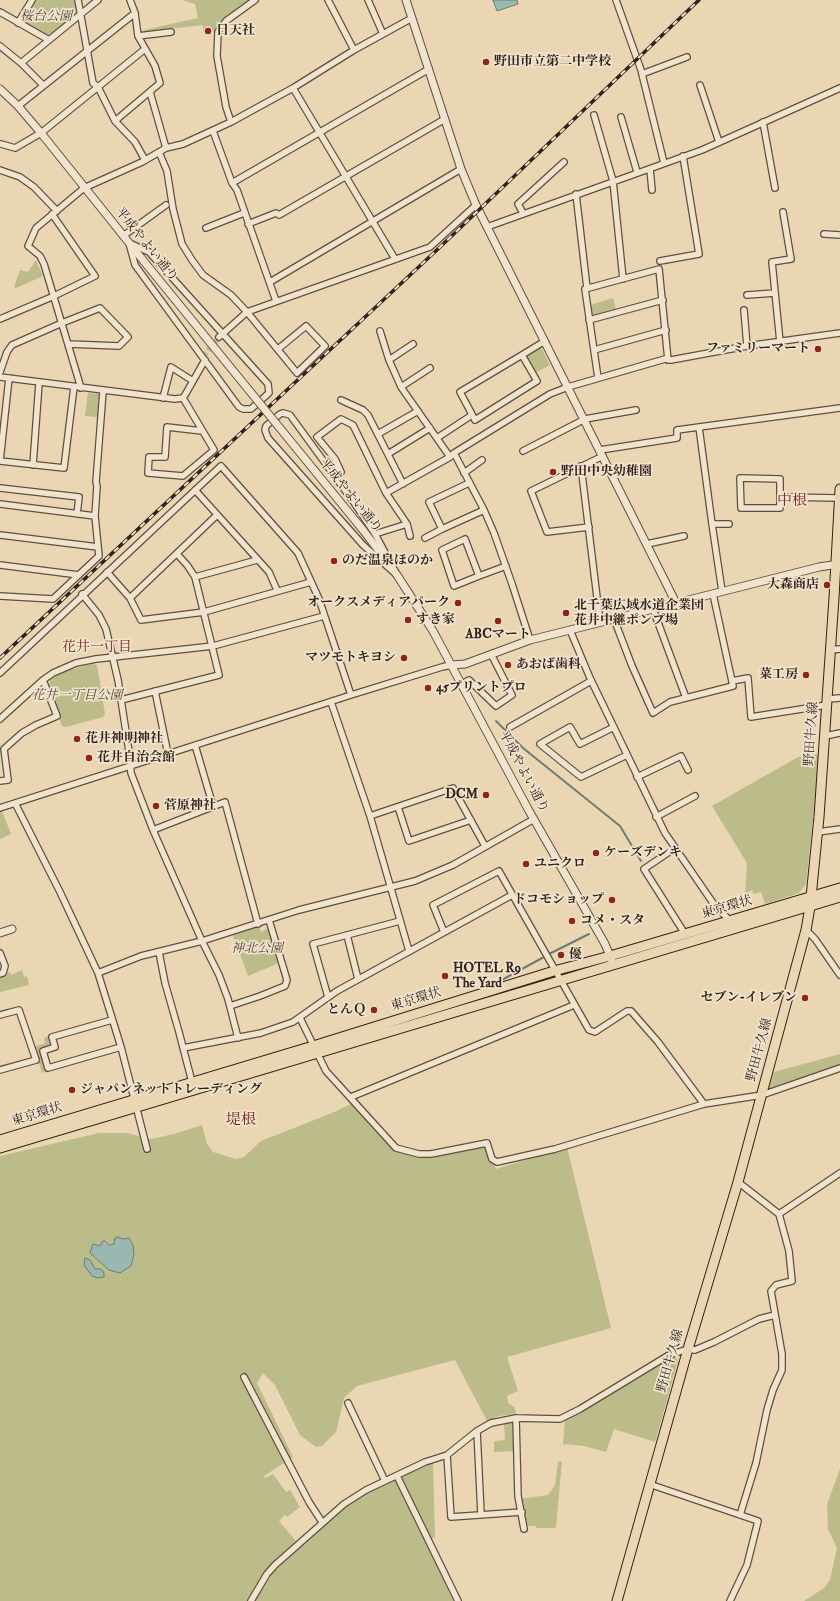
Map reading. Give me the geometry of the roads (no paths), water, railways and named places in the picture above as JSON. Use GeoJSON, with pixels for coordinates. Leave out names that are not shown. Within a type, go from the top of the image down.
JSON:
{"type":"FeatureCollection","features":[{"type":"Feature","properties":{"kind":"main road","name":"野田牛久線"},"geometry":{"type":"LineString","coordinates":[[618,1601],[688,1349],[738,1182],[806,930],[818,832],[828,702],[836,649],[840,490]]}},
{"type":"Feature","properties":{"kind":"main road","name":"東京環状"},"geometry":{"type":"LineString","coordinates":[[0,1148],[135,1103],[192,1082],[315,1050],[554,971],[612,960],[810,902],[840,888]]}},
{"type":"Feature","properties":{"kind":"main road","name":"東京環状"},"geometry":{"type":"LineString","coordinates":[[0,1140],[135,1103],[560,980],[685,934],[730,921],[810,902],[840,897]]}},
{"type":"Feature","properties":{"kind":"street"},"geometry":{"type":"LineString","coordinates":[[18,23],[32,0]]}},
{"type":"Feature","properties":{"kind":"street"},"geometry":{"type":"LineString","coordinates":[[78,0],[93,83],[98,87],[115,120],[136,142],[145,160]]}},
{"type":"Feature","properties":{"kind":"street"},"geometry":{"type":"LineString","coordinates":[[21,63],[98,0]]}},
{"type":"Feature","properties":{"kind":"street"},"geometry":{"type":"LineString","coordinates":[[115,120],[160,84],[155,66],[138,36],[135,13],[130,0]]}},
{"type":"Feature","properties":{"kind":"street"},"geometry":{"type":"LineString","coordinates":[[231,122],[226,107],[217,56],[217,38],[221,27],[226,21],[255,0]]}},
{"type":"Feature","properties":{"kind":"street"},"geometry":{"type":"LineString","coordinates":[[328,0],[354,50]]}},
{"type":"Feature","properties":{"kind":"street"},"geometry":{"type":"LineString","coordinates":[[368,0],[383,34]]}},
{"type":"Feature","properties":{"kind":"street"},"geometry":{"type":"LineString","coordinates":[[406,0],[446,119],[461,169],[476,205],[676,603]]}},
{"type":"Feature","properties":{"kind":"street"},"geometry":{"type":"LineString","coordinates":[[616,0],[642,74],[664,163]]}},
{"type":"Feature","properties":{"kind":"street"},"geometry":{"type":"LineString","coordinates":[[0,12],[49,40]]}},
{"type":"Feature","properties":{"kind":"street"},"geometry":{"type":"LineString","coordinates":[[18,106],[135,13]]}},
{"type":"Feature","properties":{"kind":"street"},"geometry":{"type":"LineString","coordinates":[[81,388],[44,264],[40,256],[28,246],[36,228],[84,188],[145,160],[166,148],[183,144],[231,122],[293,88],[354,50],[412,18]]}},
{"type":"Feature","properties":{"kind":"street"},"geometry":{"type":"LineString","coordinates":[[138,36],[171,32]]}},
{"type":"Feature","properties":{"kind":"street"},"geometry":{"type":"LineString","coordinates":[[0,46],[21,63],[43,85]]}},
{"type":"Feature","properties":{"kind":"street"},"geometry":{"type":"LineString","coordinates":[[0,145],[15,148],[41,133],[146,49]]}},
{"type":"Feature","properties":{"kind":"street"},"geometry":{"type":"LineString","coordinates":[[642,74],[687,57]]}},
{"type":"Feature","properties":{"kind":"street"},"geometry":{"type":"LineString","coordinates":[[232,183],[429,69]]}},
{"type":"Feature","properties":{"kind":"street"},"geometry":{"type":"LineString","coordinates":[[700,86],[719,142]]}},
{"type":"Feature","properties":{"kind":"street"},"geometry":{"type":"LineString","coordinates":[[293,88],[395,259]]}},
{"type":"Feature","properties":{"kind":"street"},"geometry":{"type":"LineString","coordinates":[[487,227],[637,172],[650,169],[719,142],[840,88]]}},
{"type":"Feature","properties":{"kind":"street","name":"平成やよい通り"},"geometry":{"type":"LineString","coordinates":[[0,89],[18,106],[41,133],[84,188],[363,530],[397,575],[424,616],[462,684],[534,819],[612,960]]}},
{"type":"Feature","properties":{"kind":"street"},"geometry":{"type":"LineString","coordinates":[[150,92],[166,148]]}},
{"type":"Feature","properties":{"kind":"street"},"geometry":{"type":"LineString","coordinates":[[594,115],[613,181],[623,279]]}},
{"type":"Feature","properties":{"kind":"street"},"geometry":{"type":"LineString","coordinates":[[621,117],[637,172]]}},
{"type":"Feature","properties":{"kind":"street"},"geometry":{"type":"LineString","coordinates":[[248,224],[276,212],[279,215],[446,119]]}},
{"type":"Feature","properties":{"kind":"street"},"geometry":{"type":"LineString","coordinates":[[763,122],[775,188]]}},
{"type":"Feature","properties":{"kind":"street"},"geometry":{"type":"LineString","coordinates":[[213,131],[232,183],[237,190],[276,301]]}},
{"type":"Feature","properties":{"kind":"street"},"geometry":{"type":"LineString","coordinates":[[159,152],[167,171],[173,209],[182,244],[203,276],[231,295],[247,312],[278,350],[297,373],[325,346],[306,326],[278,350]]}},
{"type":"Feature","properties":{"kind":"street"},"geometry":{"type":"LineString","coordinates":[[660,261],[699,254],[682,156]]}},
{"type":"Feature","properties":{"kind":"street"},"geometry":{"type":"LineString","coordinates":[[524,213],[518,204],[564,162]]}},
{"type":"Feature","properties":{"kind":"street"},"geometry":{"type":"LineString","coordinates":[[270,282],[461,169]]}},
{"type":"Feature","properties":{"kind":"street"},"geometry":{"type":"LineString","coordinates":[[650,169],[652,190]]}},
{"type":"Feature","properties":{"kind":"street"},"geometry":{"type":"LineString","coordinates":[[0,170],[20,177],[30,184],[55,212],[95,276],[54,296],[0,319]]}},
{"type":"Feature","properties":{"kind":"street"},"geometry":{"type":"LineString","coordinates":[[576,194],[587,288],[585,289],[598,378]]}},
{"type":"Feature","properties":{"kind":"street"},"geometry":{"type":"LineString","coordinates":[[123,236],[166,205]]}},
{"type":"Feature","properties":{"kind":"street"},"geometry":{"type":"LineString","coordinates":[[221,336],[247,312],[430,247],[476,205]]}},
{"type":"Feature","properties":{"kind":"street"},"geometry":{"type":"LineString","coordinates":[[780,342],[772,262],[791,258],[783,212]]}},
{"type":"Feature","properties":{"kind":"street"},"geometry":{"type":"LineString","coordinates":[[206,228],[244,213]]}},
{"type":"Feature","properties":{"kind":"street"},"geometry":{"type":"LineString","coordinates":[[824,234],[840,235]]}},
{"type":"Feature","properties":{"kind":"street"},"geometry":{"type":"LineString","coordinates":[[129,243],[149,252],[221,336],[268,384],[269,392],[251,409],[243,410],[240,407],[135,265],[129,243]]}},
{"type":"Feature","properties":{"kind":"street"},"geometry":{"type":"LineString","coordinates":[[587,288],[659,269],[668,360]]}},
{"type":"Feature","properties":{"kind":"street"},"geometry":{"type":"LineString","coordinates":[[747,295],[775,293]]}},
{"type":"Feature","properties":{"kind":"street"},"geometry":{"type":"LineString","coordinates":[[589,320],[663,300]]}},
{"type":"Feature","properties":{"kind":"street"},"geometry":{"type":"LineString","coordinates":[[0,372],[7,352],[12,345],[100,308],[128,337],[119,346],[68,344]]}},
{"type":"Feature","properties":{"kind":"street"},"geometry":{"type":"LineString","coordinates":[[744,310],[747,346]]}},
{"type":"Feature","properties":{"kind":"street"},"geometry":{"type":"LineString","coordinates":[[594,350],[666,330]]}},
{"type":"Feature","properties":{"kind":"street"},"geometry":{"type":"LineString","coordinates":[[380,331],[389,360],[401,387],[436,438],[452,455],[464,472],[484,510],[506,566],[530,640]]}},
{"type":"Feature","properties":{"kind":"street"},"geometry":{"type":"LineString","coordinates":[[386,493],[452,455],[550,394],[568,387],[668,360],[747,346],[840,333]]}},
{"type":"Feature","properties":{"kind":"street"},"geometry":{"type":"LineString","coordinates":[[522,355],[537,381],[475,420],[460,392],[545,341]]}},
{"type":"Feature","properties":{"kind":"street"},"geometry":{"type":"LineString","coordinates":[[389,360],[413,344]]}},
{"type":"Feature","properties":{"kind":"street"},"geometry":{"type":"LineString","coordinates":[[183,398],[205,360]]}},
{"type":"Feature","properties":{"kind":"street"},"geometry":{"type":"LineString","coordinates":[[163,398],[171,367],[193,381]]}},
{"type":"Feature","properties":{"kind":"street"},"geometry":{"type":"LineString","coordinates":[[401,387],[430,368]]}},
{"type":"Feature","properties":{"kind":"street"},"geometry":{"type":"LineString","coordinates":[[0,377],[163,398],[183,398]]}},
{"type":"Feature","properties":{"kind":"street"},"geometry":{"type":"LineString","coordinates":[[9,378],[0,461],[64,468],[74,387]]}},
{"type":"Feature","properties":{"kind":"street"},"geometry":{"type":"LineString","coordinates":[[33,465],[39,383]]}},
{"type":"Feature","properties":{"kind":"street"},"geometry":{"type":"LineString","coordinates":[[0,596],[53,599],[99,556],[95,516],[103,391]]}},
{"type":"Feature","properties":{"kind":"street"},"geometry":{"type":"LineString","coordinates":[[183,398],[214,450],[184,476],[148,473],[149,457],[165,457],[167,427],[202,431]]}},
{"type":"Feature","properties":{"kind":"street"},"geometry":{"type":"LineString","coordinates":[[341,400],[363,410],[368,414],[403,484]]}},
{"type":"Feature","properties":{"kind":"street"},"geometry":{"type":"LineString","coordinates":[[589,527],[547,532],[531,491],[581,466],[601,453],[677,438],[677,430],[840,408]]}},
{"type":"Feature","properties":{"kind":"street"},"geometry":{"type":"LineString","coordinates":[[523,451],[585,420],[636,410]]}},
{"type":"Feature","properties":{"kind":"street"},"geometry":{"type":"LineString","coordinates":[[378,434],[418,411]]}},
{"type":"Feature","properties":{"kind":"street"},"geometry":{"type":"LineString","coordinates":[[286,413],[290,415],[335,476],[375,534],[397,575],[363,545],[268,438],[265,430],[266,426],[280,414],[286,413]]}},
{"type":"Feature","properties":{"kind":"street"},"geometry":{"type":"LineString","coordinates":[[436,438],[472,415]]}},
{"type":"Feature","properties":{"kind":"street"},"geometry":{"type":"LineString","coordinates":[[335,476],[341,472],[335,459],[317,437],[341,419],[352,425],[386,493],[407,524],[410,536]]}},
{"type":"Feature","properties":{"kind":"street"},"geometry":{"type":"LineString","coordinates":[[699,427],[722,591]]}},
{"type":"Feature","properties":{"kind":"street"},"geometry":{"type":"LineString","coordinates":[[388,454],[430,428]]}},
{"type":"Feature","properties":{"kind":"street"},"geometry":{"type":"LineString","coordinates":[[464,472],[482,460]]}},
{"type":"Feature","properties":{"kind":"street"},"geometry":{"type":"LineString","coordinates":[[0,673],[82,594],[221,466],[298,553],[319,599],[351,694]]}},
{"type":"Feature","properties":{"kind":"street"},"geometry":{"type":"LineString","coordinates":[[581,466],[600,622]]}},
{"type":"Feature","properties":{"kind":"street"},"geometry":{"type":"LineString","coordinates":[[740,478],[780,479],[780,497],[780,508],[741,508],[740,478]]}},
{"type":"Feature","properties":{"kind":"street"},"geometry":{"type":"LineString","coordinates":[[442,529],[429,502],[469,482]]}},
{"type":"Feature","properties":{"kind":"street"},"geometry":{"type":"LineString","coordinates":[[0,488],[78,497],[77,514]]}},
{"type":"Feature","properties":{"kind":"street"},"geometry":{"type":"LineString","coordinates":[[195,490],[269,572],[277,590]]}},
{"type":"Feature","properties":{"kind":"street"},"geometry":{"type":"LineString","coordinates":[[780,497],[840,498]]}},
{"type":"Feature","properties":{"kind":"street"},"geometry":{"type":"LineString","coordinates":[[0,504],[95,516]]}},
{"type":"Feature","properties":{"kind":"street"},"geometry":{"type":"LineString","coordinates":[[425,538],[484,510]]}},
{"type":"Feature","properties":{"kind":"street"},"geometry":{"type":"LineString","coordinates":[[130,598],[217,515]]}},
{"type":"Feature","properties":{"kind":"street"},"geometry":{"type":"LineString","coordinates":[[375,534],[407,524]]}},
{"type":"Feature","properties":{"kind":"street"},"geometry":{"type":"LineString","coordinates":[[712,524],[729,524]]}},
{"type":"Feature","properties":{"kind":"street"},"geometry":{"type":"LineString","coordinates":[[0,535],[98,547]]}},
{"type":"Feature","properties":{"kind":"street"},"geometry":{"type":"LineString","coordinates":[[647,544],[684,536]]}},
{"type":"Feature","properties":{"kind":"street"},"geometry":{"type":"LineString","coordinates":[[479,576],[465,539],[442,550],[454,586],[506,566]]}},
{"type":"Feature","properties":{"kind":"street"},"geometry":{"type":"LineString","coordinates":[[121,700],[219,675],[195,578],[187,565],[177,554]]}},
{"type":"Feature","properties":{"kind":"street"},"geometry":{"type":"LineString","coordinates":[[195,578],[257,560]]}},
{"type":"Feature","properties":{"kind":"street"},"geometry":{"type":"LineString","coordinates":[[0,808],[331,702],[351,694],[442,667],[465,664],[530,640],[722,591],[838,564]]}},
{"type":"Feature","properties":{"kind":"street"},"geometry":{"type":"LineString","coordinates":[[0,565],[79,575]]}},
{"type":"Feature","properties":{"kind":"street"},"geometry":{"type":"LineString","coordinates":[[107,572],[130,598],[141,620],[204,612],[277,590],[311,582]]}},
{"type":"Feature","properties":{"kind":"street"},"geometry":{"type":"LineString","coordinates":[[82,594],[93,605],[104,623],[108,637],[121,700],[131,773],[153,830],[202,941],[219,975],[230,1006],[238,1038]]}},
{"type":"Feature","properties":{"kind":"street"},"geometry":{"type":"LineString","coordinates":[[614,619],[632,666],[653,713],[670,702],[733,686],[713,594]]}},
{"type":"Feature","properties":{"kind":"street"},"geometry":{"type":"LineString","coordinates":[[654,609],[686,698]]}},
{"type":"Feature","properties":{"kind":"street"},"geometry":{"type":"LineString","coordinates":[[0,718],[43,680],[76,663],[213,646],[324,616]]}},
{"type":"Feature","properties":{"kind":"street"},"geometry":{"type":"LineString","coordinates":[[570,630],[591,681],[656,817],[675,848],[713,903],[730,921]]}},
{"type":"Feature","properties":{"kind":"street"},"geometry":{"type":"LineString","coordinates":[[462,684],[469,680],[496,706],[512,695],[491,654]]}},
{"type":"Feature","properties":{"kind":"street"},"geometry":{"type":"LineString","coordinates":[[732,681],[748,678],[751,717],[828,702],[840,698]]}},
{"type":"Feature","properties":{"kind":"street"},"geometry":{"type":"LineString","coordinates":[[0,781],[8,780],[4,749],[22,733],[36,725],[57,718],[43,680]]}},
{"type":"Feature","properties":{"kind":"street"},"geometry":{"type":"LineString","coordinates":[[510,727],[591,681]]}},
{"type":"Feature","properties":{"kind":"street"},"geometry":{"type":"LineString","coordinates":[[155,691],[168,754]]}},
{"type":"Feature","properties":{"kind":"street"},"geometry":{"type":"LineString","coordinates":[[331,702],[370,816],[409,951]]}},
{"type":"Feature","properties":{"kind":"street"},"geometry":{"type":"LineString","coordinates":[[614,727],[580,744],[570,727],[540,744],[581,777],[627,755]]}},
{"type":"Feature","properties":{"kind":"street"},"geometry":{"type":"LineString","coordinates":[[825,736],[840,733]]}},
{"type":"Feature","properties":{"kind":"street"},"geometry":{"type":"LineString","coordinates":[[195,745],[213,806]]}},
{"type":"Feature","properties":{"kind":"street"},"geometry":{"type":"LineString","coordinates":[[637,777],[681,756],[688,770]]}},
{"type":"Feature","properties":{"kind":"street"},"geometry":{"type":"LineString","coordinates":[[370,816],[453,788],[485,846]]}},
{"type":"Feature","properties":{"kind":"street"},"geometry":{"type":"LineString","coordinates":[[656,817],[695,796]]}},
{"type":"Feature","properties":{"kind":"street"},"geometry":{"type":"LineString","coordinates":[[153,830],[225,802],[258,924]]}},
{"type":"Feature","properties":{"kind":"street"},"geometry":{"type":"LineString","coordinates":[[15,803],[60,892],[98,973],[121,1047],[146,1149]]}},
{"type":"Feature","properties":{"kind":"street"},"geometry":{"type":"LineString","coordinates":[[398,807],[409,841],[471,820]]}},
{"type":"Feature","properties":{"kind":"street"},"geometry":{"type":"LineString","coordinates":[[98,973],[141,956],[202,941],[299,910],[390,888],[432,875],[534,819]]}},
{"type":"Feature","properties":{"kind":"street"},"geometry":{"type":"LineString","coordinates":[[818,832],[840,829]]}},
{"type":"Feature","properties":{"kind":"street"},"geometry":{"type":"LineString","coordinates":[[675,848],[644,869],[685,934]]}},
{"type":"Feature","properties":{"kind":"street"},"geometry":{"type":"LineString","coordinates":[[444,932],[433,906],[499,872],[554,971],[589,1030],[595,1032],[627,1011],[631,1011],[658,1042],[704,1104]]}},
{"type":"Feature","properties":{"kind":"street"},"geometry":{"type":"LineString","coordinates":[[183,1048],[238,1038],[278,1028],[300,1018],[328,997],[358,979],[512,895]]}},
{"type":"Feature","properties":{"kind":"street"},"geometry":{"type":"LineString","coordinates":[[230,1006],[285,986],[287,980],[269,920]]}},
{"type":"Feature","properties":{"kind":"street"},"geometry":{"type":"LineString","coordinates":[[328,997],[313,944],[400,921]]}},
{"type":"Feature","properties":{"kind":"street"},"geometry":{"type":"LineString","coordinates":[[0,933],[12,929]]}},
{"type":"Feature","properties":{"kind":"street"},"geometry":{"type":"LineString","coordinates":[[806,930],[815,939],[840,975]]}},
{"type":"Feature","properties":{"kind":"street"},"geometry":{"type":"LineString","coordinates":[[347,935],[358,979]]}},
{"type":"Feature","properties":{"kind":"street"},"geometry":{"type":"LineString","coordinates":[[159,952],[165,983],[192,1082]]}},
{"type":"Feature","properties":{"kind":"street"},"geometry":{"type":"LineString","coordinates":[[0,953],[5,966],[3,972],[0,974]]}},
{"type":"Feature","properties":{"kind":"street"},"geometry":{"type":"LineString","coordinates":[[351,1097],[574,1005]]}},
{"type":"Feature","properties":{"kind":"street"},"geometry":{"type":"LineString","coordinates":[[0,1015],[19,1010],[36,1060],[0,1070]]}},
{"type":"Feature","properties":{"kind":"street"},"geometry":{"type":"LineString","coordinates":[[300,1018],[326,1071],[396,1148],[419,1154],[431,1154],[487,1144],[492,1159],[497,1162],[555,1149],[704,1104],[762,1095],[840,1068]]}},
{"type":"Feature","properties":{"kind":"street"},"geometry":{"type":"LineString","coordinates":[[112,1020],[52,1037],[54,1047],[43,1051],[48,1068],[121,1047]]}},
{"type":"Feature","properties":{"kind":"street"},"geometry":{"type":"LineString","coordinates":[[779,1214],[840,1173]]}},
{"type":"Feature","properties":{"kind":"street"},"geometry":{"type":"LineString","coordinates":[[738,1182],[779,1214],[788,1251],[792,1281],[776,1285],[772,1291],[782,1354],[782,1370],[773,1390],[767,1410],[756,1463],[740,1515]]}},
{"type":"Feature","properties":{"kind":"street"},"geometry":{"type":"LineString","coordinates":[[251,1601],[267,1574],[322,1522],[344,1504],[385,1481],[425,1462],[447,1455],[477,1431],[491,1423],[516,1418],[560,1419],[580,1409],[669,1355],[688,1349],[695,1350],[714,1342],[759,1318],[775,1315]]}},
{"type":"Feature","properties":{"kind":"street"},"geometry":{"type":"LineString","coordinates":[[244,1377],[309,1502],[322,1522]]}},
{"type":"Feature","properties":{"kind":"street"},"geometry":{"type":"LineString","coordinates":[[348,1403],[385,1481]]}},
{"type":"Feature","properties":{"kind":"street"},"geometry":{"type":"LineString","coordinates":[[516,1418],[518,1496],[524,1529]]}},
{"type":"Feature","properties":{"kind":"street"},"geometry":{"type":"LineString","coordinates":[[477,1431],[481,1514]]}},
{"type":"Feature","properties":{"kind":"street"},"geometry":{"type":"LineString","coordinates":[[447,1455],[451,1517],[522,1512]]}},
{"type":"Feature","properties":{"kind":"street"},"geometry":{"type":"LineString","coordinates":[[397,1476],[458,1601]]}},
{"type":"Feature","properties":{"kind":"street"},"geometry":{"type":"LineString","coordinates":[[650,1484],[758,1520],[747,1565],[730,1601]]}},
{"type":"Feature","properties":{"kind":"water"},"geometry":{"type":"Polygon","coordinates":[[[493,0],[517,0],[518,4],[497,11],[493,0]]]}},
{"type":"Feature","properties":{"kind":"water"},"geometry":{"type":"Polygon","coordinates":[[[118,1237],[122,1239],[129,1238],[133,1245],[134,1254],[131,1266],[120,1273],[109,1270],[90,1253],[93,1244],[100,1246],[103,1241],[105,1241],[111,1245],[114,1244],[115,1238],[118,1237]]]}},
{"type":"Feature","properties":{"kind":"water"},"geometry":{"type":"Polygon","coordinates":[[[85,1258],[90,1260],[95,1269],[100,1269],[103,1271],[104,1277],[98,1278],[92,1276],[84,1265],[85,1258]]]}},
{"type":"Feature","properties":{"kind":"waterway"},"geometry":{"type":"LineString","coordinates":[[496,721],[523,748],[620,826],[641,861]]}},
{"type":"Feature","properties":{"kind":"waterway"},"geometry":{"type":"LineString","coordinates":[[549,954],[589,934]]}},
{"type":"Feature","properties":{"kind":"waterway"},"geometry":{"type":"LineString","coordinates":[[498,982],[544,957]]}},
{"type":"Feature","properties":{"kind":"tunnel"},"geometry":{"type":"LineString","coordinates":[[203,357],[219,337]]}},
{"type":"Feature","properties":{"kind":"railway"},"geometry":{"type":"LineString","coordinates":[[0,658],[439,248],[699,0]]}},
{"type":"Feature","properties":{"kind":"place","name":"日天社"},"geometry":{"type":"Point","coordinates":[208,31]}},
{"type":"Feature","properties":{"kind":"place","name":"野田市立第二中学校"},"geometry":{"type":"Point","coordinates":[486,62]}},
{"type":"Feature","properties":{"kind":"place","name":"ファミリーマート"},"geometry":{"type":"Point","coordinates":[818,349]}},
{"type":"Feature","properties":{"kind":"place","name":"野田中央幼稚園"},"geometry":{"type":"Point","coordinates":[553,472]}},
{"type":"Feature","properties":{"kind":"place","name":"のだ温泉ほのか"},"geometry":{"type":"Point","coordinates":[334,561]}},
{"type":"Feature","properties":{"kind":"place","name":"大森商店"},"geometry":{"type":"Point","coordinates":[827,585]}},
{"type":"Feature","properties":{"kind":"place","name":"オークスメディアパーク"},"geometry":{"type":"Point","coordinates":[458,603]}},
{"type":"Feature","properties":{"kind":"place","name":"北千葉広域水道企業団 花井中継ポンプ場"},"geometry":{"type":"Point","coordinates":[566,613]}},
{"type":"Feature","properties":{"kind":"place","name":"すき家"},"geometry":{"type":"Point","coordinates":[408,620]}},
{"type":"Feature","properties":{"kind":"place","name":"ABCマート"},"geometry":{"type":"Point","coordinates":[498,621]}},
{"type":"Feature","properties":{"kind":"place","name":"マツモトキヨシ"},"geometry":{"type":"Point","coordinates":[404,658]}},
{"type":"Feature","properties":{"kind":"place","name":"あおば歯科"},"geometry":{"type":"Point","coordinates":[508,665]}},
{"type":"Feature","properties":{"kind":"place","name":"菜工房"},"geometry":{"type":"Point","coordinates":[806,675]}},
{"type":"Feature","properties":{"kind":"place","name":"45プリントプロ"},"geometry":{"type":"Point","coordinates":[428,688]}},
{"type":"Feature","properties":{"kind":"place","name":"花井神明神社"},"geometry":{"type":"Point","coordinates":[77,739]}},
{"type":"Feature","properties":{"kind":"place","name":"花井自治会館"},"geometry":{"type":"Point","coordinates":[89,758]}},
{"type":"Feature","properties":{"kind":"place","name":"DCM"},"geometry":{"type":"Point","coordinates":[486,795]}},
{"type":"Feature","properties":{"kind":"place","name":"菅原神社"},"geometry":{"type":"Point","coordinates":[156,806]}},
{"type":"Feature","properties":{"kind":"place","name":"ケーズデンキ"},"geometry":{"type":"Point","coordinates":[596,853]}},
{"type":"Feature","properties":{"kind":"place","name":"ユニクロ"},"geometry":{"type":"Point","coordinates":[526,864]}},
{"type":"Feature","properties":{"kind":"place","name":"ドコモショップ"},"geometry":{"type":"Point","coordinates":[612,900]}},
{"type":"Feature","properties":{"kind":"place","name":"コメ・スタ"},"geometry":{"type":"Point","coordinates":[572,921]}},
{"type":"Feature","properties":{"kind":"place","name":"優"},"geometry":{"type":"Point","coordinates":[561,955]}},
{"type":"Feature","properties":{"kind":"place","name":"HOTEL R9 The Yard"},"geometry":{"type":"Point","coordinates":[445,976]}},
{"type":"Feature","properties":{"kind":"place","name":"セブン-イレブン"},"geometry":{"type":"Point","coordinates":[805,998]}},
{"type":"Feature","properties":{"kind":"place","name":"とんＱ"},"geometry":{"type":"Point","coordinates":[374,1010]}},
{"type":"Feature","properties":{"kind":"place","name":"ジャパンネットトレーディング"},"geometry":{"type":"Point","coordinates":[72,1090]}},
{"type":"Feature","properties":{"kind":"district","name":"中根"},"geometry":{"type":"Point","coordinates":[792,502]}},
{"type":"Feature","properties":{"kind":"district","name":"花井一丁目"},"geometry":{"type":"Point","coordinates":[97,648]}},
{"type":"Feature","properties":{"kind":"district","name":"堤根"},"geometry":{"type":"Point","coordinates":[241,1121]}},
{"type":"Feature","properties":{"kind":"park label","name":"桜台公園"},"geometry":{"type":"Point","coordinates":[46,17]}},
{"type":"Feature","properties":{"kind":"park label","name":"花井一丁目公園"},"geometry":{"type":"Point","coordinates":[77,696]}},
{"type":"Feature","properties":{"kind":"park label","name":"神北公園"},"geometry":{"type":"Point","coordinates":[257,949]}}]}
